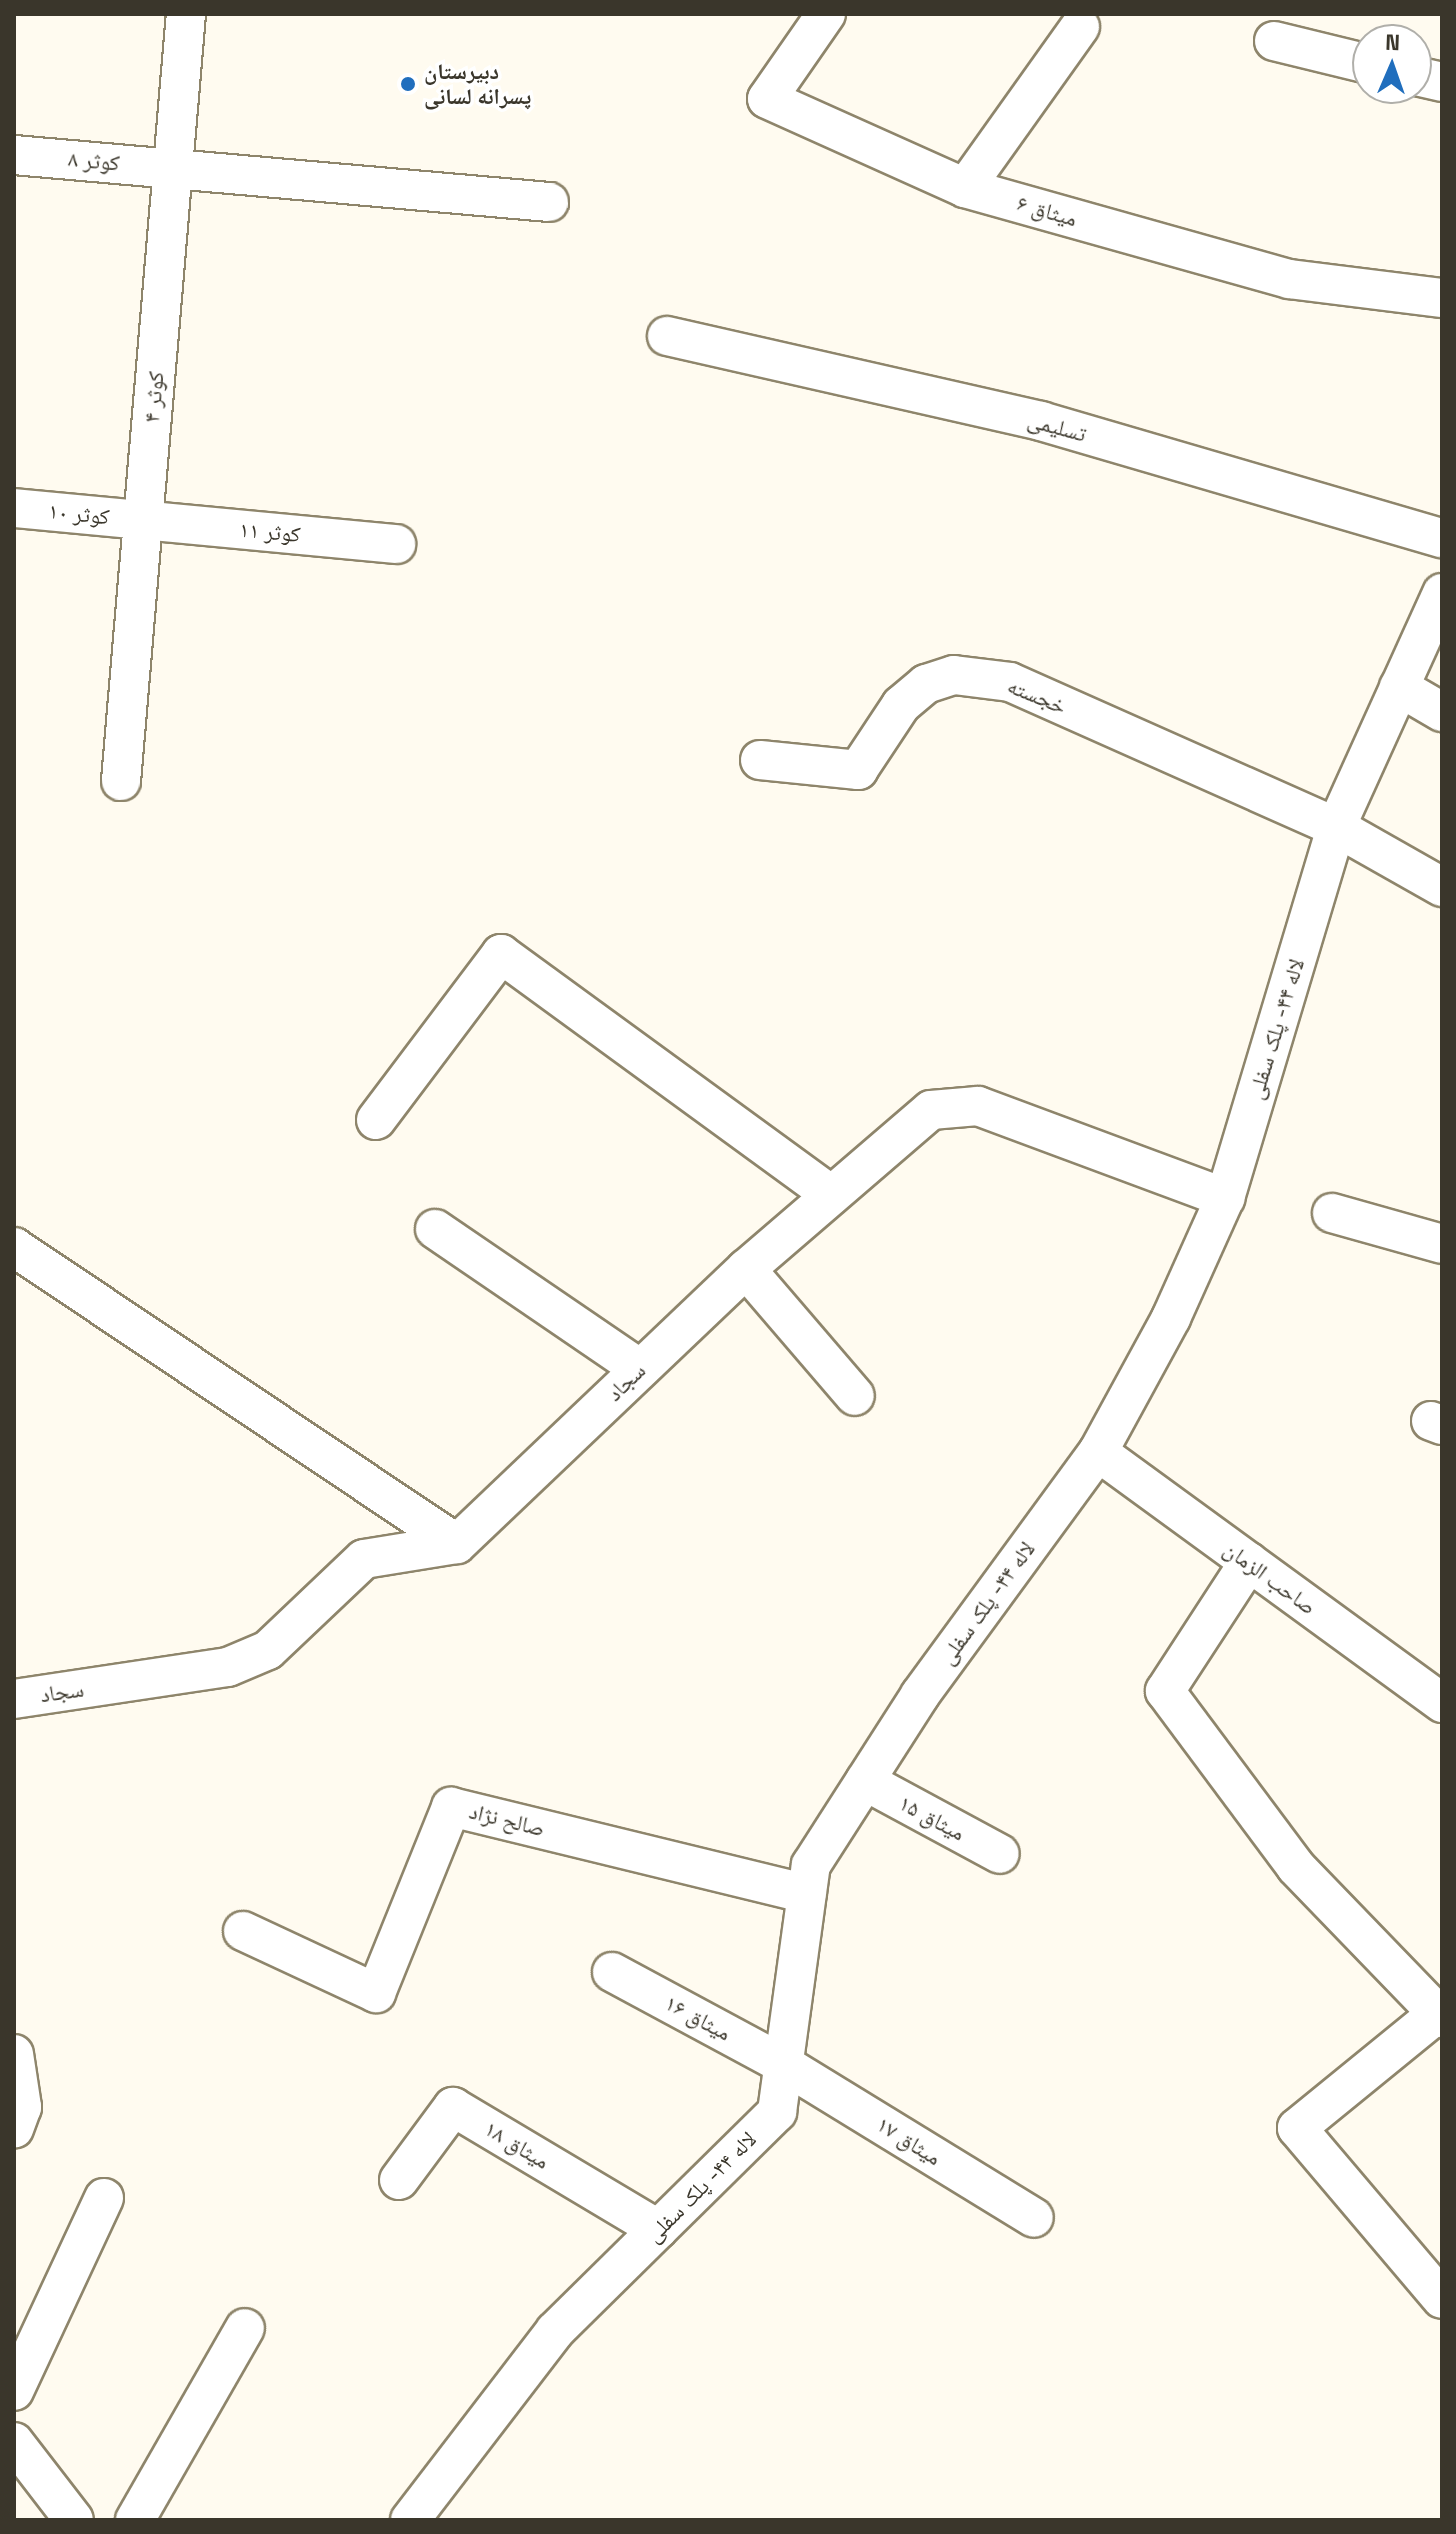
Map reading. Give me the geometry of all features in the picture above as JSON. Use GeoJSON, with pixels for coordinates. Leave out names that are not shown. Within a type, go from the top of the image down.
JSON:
{"type":"FeatureCollection","features":[{"type":"Feature","properties":{"kind":"street","name":"کوثر ۴"},"geometry":{"type":"LineString","coordinates":[[121,781],[186,14]]}},
{"type":"Feature","properties":{"kind":"street","name":"میثاق ۶"},"geometry":{"type":"LineString","coordinates":[[826,14],[767,99],[965,188],[1289,279],[1442,298]]}},
{"type":"Feature","properties":{"kind":"street"},"geometry":{"type":"LineString","coordinates":[[965,188],[1080,27]]}},
{"type":"Feature","properties":{"kind":"street"},"geometry":{"type":"LineString","coordinates":[[1274,41],[1352,60]]}},
{"type":"Feature","properties":{"kind":"street","name":"کوثر ۸"},"geometry":{"type":"LineString","coordinates":[[14,155],[549,202]]}},
{"type":"Feature","properties":{"kind":"street","name":"تسلیمی"},"geometry":{"type":"LineString","coordinates":[[667,336],[1041,421],[1442,538]]}},
{"type":"Feature","properties":{"kind":"street","name":"کوثر ۱۰"},"geometry":{"type":"LineString","coordinates":[[14,508],[144,520]]}},
{"type":"Feature","properties":{"kind":"street","name":"کوثر ۱۱"},"geometry":{"type":"LineString","coordinates":[[144,520],[396,544]]}},
{"type":"Feature","properties":{"kind":"street","name":"لاله ۴۴- پلک سفلی"},"geometry":{"type":"LineString","coordinates":[[410,2520],[555,2331],[777,2112],[811,1865],[865,1781],[1098,1452],[1225,1198],[1336,827],[1442,593]]}},
{"type":"Feature","properties":{"kind":"street","name":"خجسته"},"geometry":{"type":"LineString","coordinates":[[760,760],[858,770],[901,705],[926,684],[954,675],[982,678],[1010,682],[1336,827]]}},
{"type":"Feature","properties":{"kind":"street"},"geometry":{"type":"LineString","coordinates":[[1399,687],[1442,712]]}},
{"type":"Feature","properties":{"kind":"street"},"geometry":{"type":"LineString","coordinates":[[1336,827],[1442,887]]}},
{"type":"Feature","properties":{"kind":"street"},"geometry":{"type":"LineString","coordinates":[[376,1120],[501,954],[832,1195]]}},
{"type":"Feature","properties":{"kind":"street","name":"سجاد"},"geometry":{"type":"LineString","coordinates":[[14,1699],[228,1667],[268,1650],[364,1559],[457,1544],[746,1269],[931,1110],[965,1106],[1225,1198]]}},
{"type":"Feature","properties":{"kind":"street"},"geometry":{"type":"LineString","coordinates":[[1332,1213],[1442,1244]]}},
{"type":"Feature","properties":{"kind":"street"},"geometry":{"type":"LineString","coordinates":[[435,1229],[640,1369]]}},
{"type":"Feature","properties":{"kind":"street"},"geometry":{"type":"LineString","coordinates":[[14,1247],[457,1544]]}},
{"type":"Feature","properties":{"kind":"street"},"geometry":{"type":"LineString","coordinates":[[746,1269],[855,1396]]}},
{"type":"Feature","properties":{"kind":"street","name":"صاحب الزمان"},"geometry":{"type":"LineString","coordinates":[[1098,1452],[1442,1703]]}},
{"type":"Feature","properties":{"kind":"street"},"geometry":{"type":"LineString","coordinates":[[1249,1562],[1165,1691],[1296,1867],[1440,2016],[1297,2128],[1442,2299]]}},
{"type":"Feature","properties":{"kind":"street","name":"میثاق ۱۵"},"geometry":{"type":"LineString","coordinates":[[865,1781],[1000,1854]]}},
{"type":"Feature","properties":{"kind":"street","name":"صالح نژاد"},"geometry":{"type":"LineString","coordinates":[[243,1931],[376,1993],[451,1807],[807,1894]]}},
{"type":"Feature","properties":{"kind":"street","name":"میثاق ۱۶"},"geometry":{"type":"LineString","coordinates":[[612,1972],[783,2064]]}},
{"type":"Feature","properties":{"kind":"street"},"geometry":{"type":"LineString","coordinates":[[14,2054],[22,2107],[14,2129]]}},
{"type":"Feature","properties":{"kind":"street","name":"میثاق ۱۷"},"geometry":{"type":"LineString","coordinates":[[783,2064],[1034,2218]]}},
{"type":"Feature","properties":{"kind":"street","name":"میثاق ۱۸"},"geometry":{"type":"LineString","coordinates":[[399,2180],[453,2107],[658,2229]]}},
{"type":"Feature","properties":{"kind":"street"},"geometry":{"type":"LineString","coordinates":[[14,2391],[104,2198]]}},
{"type":"Feature","properties":{"kind":"street"},"geometry":{"type":"LineString","coordinates":[[135,2520],[245,2328]]}},
{"type":"Feature","properties":{"kind":"street"},"geometry":{"type":"LineString","coordinates":[[14,2442],[74,2520]]}},
{"type":"Feature","properties":{"kind":"place","name":"دبیرستان پسرانه لسانی"},"geometry":{"type":"Point","coordinates":[408,84]}}]}
